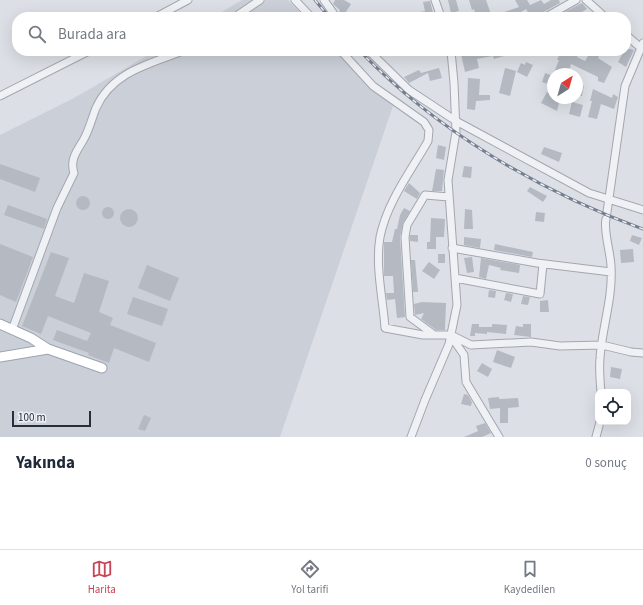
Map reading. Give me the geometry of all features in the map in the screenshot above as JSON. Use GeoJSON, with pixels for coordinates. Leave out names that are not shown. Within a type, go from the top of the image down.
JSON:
{"type":"FeatureCollection","features":[{"type":"Feature","properties":{"kind":"main road"},"geometry":{"type":"LineString","coordinates":[[0,324],[31,338],[48,349],[102,368]]}},
{"type":"Feature","properties":{"kind":"main road"},"geometry":{"type":"LineString","coordinates":[[0,357],[48,349]]}},
{"type":"Feature","properties":{"kind":"street"},"geometry":{"type":"LineString","coordinates":[[165,12],[188,0]]}},
{"type":"Feature","properties":{"kind":"street"},"geometry":{"type":"LineString","coordinates":[[242,12],[260,0]]}},
{"type":"Feature","properties":{"kind":"street"},"geometry":{"type":"LineString","coordinates":[[295,0],[306,12]]}},
{"type":"Feature","properties":{"kind":"street"},"geometry":{"type":"LineString","coordinates":[[324,0],[332,12]]}},
{"type":"Feature","properties":{"kind":"street"},"geometry":{"type":"LineString","coordinates":[[435,0],[439,12]]}},
{"type":"Feature","properties":{"kind":"street"},"geometry":{"type":"LineString","coordinates":[[552,12],[564,2],[576,0]]}},
{"type":"Feature","properties":{"kind":"street"},"geometry":{"type":"LineString","coordinates":[[586,0],[599,12]]}},
{"type":"Feature","properties":{"kind":"street"},"geometry":{"type":"LineString","coordinates":[[601,389],[600,358],[608,310],[611,272],[608,240],[604,225],[609,201],[624,86],[642,45],[631,38]]}},
{"type":"Feature","properties":{"kind":"street"},"geometry":{"type":"LineString","coordinates":[[0,96],[79,56]]}},
{"type":"Feature","properties":{"kind":"street"},"geometry":{"type":"LineString","coordinates":[[12,330],[57,208],[74,173],[72,168],[74,155],[87,133],[96,107],[112,84],[128,72],[169,56]]}},
{"type":"Feature","properties":{"kind":"street"},"geometry":{"type":"LineString","coordinates":[[346,56],[373,86],[424,122],[429,130],[428,141],[391,204],[380,237],[379,266],[385,328],[405,333],[451,335],[471,345],[531,342],[560,346],[602,346],[643,353]]}},
{"type":"Feature","properties":{"kind":"street"},"geometry":{"type":"LineString","coordinates":[[374,56],[409,90],[456,121],[589,193],[609,201],[643,210]]}},
{"type":"Feature","properties":{"kind":"street"},"geometry":{"type":"LineString","coordinates":[[411,437],[449,344],[457,305],[448,180],[456,132],[451,56]]}},
{"type":"Feature","properties":{"kind":"street"},"geometry":{"type":"LineString","coordinates":[[435,335],[410,317],[405,237],[407,225],[425,194],[449,197]]}},
{"type":"Feature","properties":{"kind":"street"},"geometry":{"type":"LineString","coordinates":[[452,248],[544,264],[611,272]]}},
{"type":"Feature","properties":{"kind":"street"},"geometry":{"type":"LineString","coordinates":[[455,278],[540,294],[544,264]]}},
{"type":"Feature","properties":{"kind":"street"},"geometry":{"type":"LineString","coordinates":[[451,335],[464,355],[466,382],[499,437]]}},
{"type":"Feature","properties":{"kind":"street"},"geometry":{"type":"LineString","coordinates":[[596,437],[599,425]]}},
{"type":"Feature","properties":{"kind":"shaded area"},"geometry":{"type":"Polygon","coordinates":[[[242,0],[288,0],[300,12],[222,12],[242,0]]]}},
{"type":"Feature","properties":{"kind":"shaded area"},"geometry":{"type":"Polygon","coordinates":[[[146,56],[344,56],[393,106],[280,437],[0,437],[0,135],[74,98],[146,56]]]}},
{"type":"Feature","properties":{"kind":"building"},"geometry":{"type":"Polygon","coordinates":[[[335,0],[344,0],[351,4],[346,12],[340,12],[333,4],[335,0]]]}},
{"type":"Feature","properties":{"kind":"building"},"geometry":{"type":"Polygon","coordinates":[[[448,0],[456,0],[459,11],[451,12],[448,0]]]}},
{"type":"Feature","properties":{"kind":"building"},"geometry":{"type":"Polygon","coordinates":[[[469,0],[486,0],[490,12],[475,12],[474,9],[472,10],[469,0]]]}},
{"type":"Feature","properties":{"kind":"building"},"geometry":{"type":"Polygon","coordinates":[[[515,0],[527,0],[530,5],[541,0],[544,4],[551,0],[559,0],[560,3],[544,12],[528,12],[526,9],[521,12],[504,12],[519,7],[515,0]]]}},
{"type":"Feature","properties":{"kind":"building"},"geometry":{"type":"Polygon","coordinates":[[[430,1],[433,12],[420,12],[425,11],[423,2],[430,1]]]}},
{"type":"Feature","properties":{"kind":"building"},"geometry":{"type":"Polygon","coordinates":[[[582,3],[587,9],[582,12],[565,12],[582,3]]]}},
{"type":"Feature","properties":{"kind":"building"},"geometry":{"type":"Polygon","coordinates":[[[631,49],[634,50],[626,67],[618,62],[621,56],[631,56],[631,49]]]}},
{"type":"Feature","properties":{"kind":"building"},"geometry":{"type":"Polygon","coordinates":[[[461,56],[493,56],[477,59],[479,68],[465,72],[461,56]]]}},
{"type":"Feature","properties":{"kind":"building"},"geometry":{"type":"Polygon","coordinates":[[[493,56],[504,56],[494,59],[493,56]]]}},
{"type":"Feature","properties":{"kind":"building"},"geometry":{"type":"Polygon","coordinates":[[[559,56],[578,56],[585,61],[588,56],[599,56],[598,58],[612,67],[604,83],[598,81],[598,77],[583,70],[583,68],[571,64],[570,68],[556,68],[559,60],[557,60],[559,56]]]}},
{"type":"Feature","properties":{"kind":"building"},"geometry":{"type":"Polygon","coordinates":[[[526,62],[533,65],[527,77],[517,72],[521,63],[525,65],[526,62]]]}},
{"type":"Feature","properties":{"kind":"building"},"geometry":{"type":"Polygon","coordinates":[[[439,68],[442,78],[430,81],[428,73],[409,83],[404,77],[419,70],[421,73],[439,68]]]}},
{"type":"Feature","properties":{"kind":"building"},"geometry":{"type":"Polygon","coordinates":[[[505,68],[516,71],[510,96],[499,93],[505,68]]]}},
{"type":"Feature","properties":{"kind":"building"},"geometry":{"type":"Polygon","coordinates":[[[545,73],[547,74],[547,84],[542,82],[545,73]]]}},
{"type":"Feature","properties":{"kind":"building"},"geometry":{"type":"Polygon","coordinates":[[[468,78],[480,79],[479,95],[490,95],[490,100],[476,101],[475,110],[467,109],[468,78]]]}},
{"type":"Feature","properties":{"kind":"building"},"geometry":{"type":"Polygon","coordinates":[[[593,89],[612,98],[613,94],[618,97],[614,109],[601,104],[597,119],[588,117],[593,89]]]}},
{"type":"Feature","properties":{"kind":"building"},"geometry":{"type":"Polygon","coordinates":[[[547,92],[547,104],[559,104],[557,111],[541,103],[547,92]]]}},
{"type":"Feature","properties":{"kind":"building"},"geometry":{"type":"Polygon","coordinates":[[[572,104],[583,105],[580,117],[569,114],[572,104]]]}},
{"type":"Feature","properties":{"kind":"building"},"geometry":{"type":"Polygon","coordinates":[[[438,145],[446,147],[444,160],[436,158],[438,145]]]}},
{"type":"Feature","properties":{"kind":"building"},"geometry":{"type":"Polygon","coordinates":[[[544,147],[562,153],[559,162],[541,154],[544,147]]]}},
{"type":"Feature","properties":{"kind":"building"},"geometry":{"type":"Polygon","coordinates":[[[0,164],[40,178],[35,192],[0,179],[0,164]]]}},
{"type":"Feature","properties":{"kind":"building"},"geometry":{"type":"Polygon","coordinates":[[[464,166],[472,167],[471,178],[462,177],[464,166]]]}},
{"type":"Feature","properties":{"kind":"building"},"geometry":{"type":"Polygon","coordinates":[[[436,169],[444,170],[442,191],[432,191],[436,169]]]}},
{"type":"Feature","properties":{"kind":"building"},"geometry":{"type":"Polygon","coordinates":[[[409,183],[420,193],[417,199],[404,191],[409,183]]]}},
{"type":"Feature","properties":{"kind":"building"},"geometry":{"type":"Polygon","coordinates":[[[530,187],[547,196],[543,202],[527,191],[530,187]]]}},
{"type":"Feature","properties":{"kind":"building"},"geometry":{"type":"Polygon","coordinates":[[[83,196],[88,198],[90,203],[88,208],[83,210],[78,208],[76,203],[78,198],[83,196]]]}},
{"type":"Feature","properties":{"kind":"building"},"geometry":{"type":"Polygon","coordinates":[[[8,205],[47,219],[44,229],[4,215],[8,205]]]}},
{"type":"Feature","properties":{"kind":"building"},"geometry":{"type":"Polygon","coordinates":[[[110,207],[113,208],[113,218],[106,219],[103,218],[102,211],[103,208],[110,207]]]}},
{"type":"Feature","properties":{"kind":"building"},"geometry":{"type":"Polygon","coordinates":[[[404,208],[410,211],[403,223],[400,237],[405,317],[397,318],[395,299],[387,300],[386,293],[394,293],[393,276],[384,276],[384,242],[392,242],[395,229],[397,229],[400,215],[404,208]]]}},
{"type":"Feature","properties":{"kind":"building"},"geometry":{"type":"Polygon","coordinates":[[[129,209],[135,212],[138,218],[135,224],[129,227],[123,224],[120,218],[123,212],[129,209]]]}},
{"type":"Feature","properties":{"kind":"building"},"geometry":{"type":"Polygon","coordinates":[[[465,209],[472,210],[473,229],[464,229],[465,209]]]}},
{"type":"Feature","properties":{"kind":"building"},"geometry":{"type":"Polygon","coordinates":[[[536,212],[545,213],[544,222],[535,221],[536,212]]]}},
{"type":"Feature","properties":{"kind":"building"},"geometry":{"type":"Polygon","coordinates":[[[431,218],[445,219],[444,237],[436,237],[436,249],[427,249],[427,242],[430,242],[431,218]]]}},
{"type":"Feature","properties":{"kind":"building"},"geometry":{"type":"Polygon","coordinates":[[[410,235],[418,235],[418,242],[410,241],[410,235]]]}},
{"type":"Feature","properties":{"kind":"building"},"geometry":{"type":"Polygon","coordinates":[[[632,235],[642,238],[639,245],[630,241],[632,235]]]}},
{"type":"Feature","properties":{"kind":"building"},"geometry":{"type":"Polygon","coordinates":[[[464,237],[481,239],[480,248],[464,245],[464,237]]]}},
{"type":"Feature","properties":{"kind":"building"},"geometry":{"type":"Polygon","coordinates":[[[0,244],[33,257],[16,302],[0,295],[0,244]]]}},
{"type":"Feature","properties":{"kind":"building"},"geometry":{"type":"Polygon","coordinates":[[[495,244],[533,252],[532,257],[494,250],[495,244]]]}},
{"type":"Feature","properties":{"kind":"building"},"geometry":{"type":"Polygon","coordinates":[[[633,249],[634,262],[621,263],[620,250],[633,249]]]}},
{"type":"Feature","properties":{"kind":"building"},"geometry":{"type":"Polygon","coordinates":[[[51,252],[69,258],[55,296],[74,303],[84,273],[109,281],[99,312],[113,318],[110,325],[156,343],[149,362],[114,348],[109,363],[88,355],[89,353],[53,340],[57,330],[87,341],[91,333],[48,316],[41,334],[22,326],[51,252]]]}},
{"type":"Feature","properties":{"kind":"building"},"geometry":{"type":"Polygon","coordinates":[[[438,254],[445,254],[445,263],[438,263],[438,254]]]}},
{"type":"Feature","properties":{"kind":"building"},"geometry":{"type":"Polygon","coordinates":[[[472,257],[474,272],[467,273],[464,258],[472,257]]]}},
{"type":"Feature","properties":{"kind":"building"},"geometry":{"type":"Polygon","coordinates":[[[481,258],[520,265],[519,273],[500,270],[501,268],[489,265],[486,279],[479,277],[481,258]]]}},
{"type":"Feature","properties":{"kind":"building"},"geometry":{"type":"Polygon","coordinates":[[[411,260],[415,260],[418,292],[413,292],[411,260]]]}},
{"type":"Feature","properties":{"kind":"building"},"geometry":{"type":"Polygon","coordinates":[[[429,262],[440,270],[434,279],[422,271],[429,262]]]}},
{"type":"Feature","properties":{"kind":"building"},"geometry":{"type":"Polygon","coordinates":[[[147,265],[179,278],[170,301],[138,288],[147,265]]]}},
{"type":"Feature","properties":{"kind":"building"},"geometry":{"type":"Polygon","coordinates":[[[489,290],[496,291],[495,298],[488,297],[489,290]]]}},
{"type":"Feature","properties":{"kind":"building"},"geometry":{"type":"Polygon","coordinates":[[[506,293],[513,294],[511,302],[504,300],[506,293]]]}},
{"type":"Feature","properties":{"kind":"building"},"geometry":{"type":"Polygon","coordinates":[[[523,296],[530,297],[528,305],[521,304],[523,296]]]}},
{"type":"Feature","properties":{"kind":"building"},"geometry":{"type":"Polygon","coordinates":[[[133,297],[168,309],[162,326],[127,314],[133,297]]]}},
{"type":"Feature","properties":{"kind":"building"},"geometry":{"type":"Polygon","coordinates":[[[548,300],[549,312],[540,312],[540,301],[548,300]]]}},
{"type":"Feature","properties":{"kind":"building"},"geometry":{"type":"Polygon","coordinates":[[[422,302],[446,303],[445,330],[436,330],[421,319],[424,313],[415,315],[414,304],[422,302]]]}},
{"type":"Feature","properties":{"kind":"building"},"geometry":{"type":"Polygon","coordinates":[[[472,324],[479,324],[479,327],[492,327],[492,324],[507,325],[506,334],[487,332],[487,334],[475,333],[475,336],[470,336],[472,324]]]}},
{"type":"Feature","properties":{"kind":"building"},"geometry":{"type":"Polygon","coordinates":[[[523,324],[531,324],[531,337],[514,335],[516,326],[523,327],[523,324]]]}},
{"type":"Feature","properties":{"kind":"building"},"geometry":{"type":"Polygon","coordinates":[[[497,350],[515,357],[511,368],[493,362],[497,350]]]}},
{"type":"Feature","properties":{"kind":"building"},"geometry":{"type":"Polygon","coordinates":[[[482,363],[492,369],[488,377],[477,371],[482,363]]]}},
{"type":"Feature","properties":{"kind":"building"},"geometry":{"type":"Polygon","coordinates":[[[611,367],[622,369],[620,379],[610,377],[611,367]]]}},
{"type":"Feature","properties":{"kind":"building"},"geometry":{"type":"Polygon","coordinates":[[[464,394],[468,395],[472,402],[471,406],[461,404],[464,394]]]}},
{"type":"Feature","properties":{"kind":"building"},"geometry":{"type":"Polygon","coordinates":[[[499,397],[499,399],[518,398],[519,407],[508,408],[508,423],[500,423],[500,408],[490,409],[488,398],[499,397]]]}},
{"type":"Feature","properties":{"kind":"building"},"geometry":{"type":"Polygon","coordinates":[[[144,415],[151,418],[145,431],[138,429],[144,415]]]}},
{"type":"Feature","properties":{"kind":"building"},"geometry":{"type":"Polygon","coordinates":[[[485,423],[491,433],[482,437],[464,437],[478,431],[476,426],[485,423]]]}},
{"type":"Feature","properties":{"kind":"railway"},"geometry":{"type":"LineString","coordinates":[[315,0],[325,12]]}},
{"type":"Feature","properties":{"kind":"railway"},"geometry":{"type":"LineString","coordinates":[[365,56],[390,80],[422,107],[491,156],[566,197],[643,229]]}}]}
